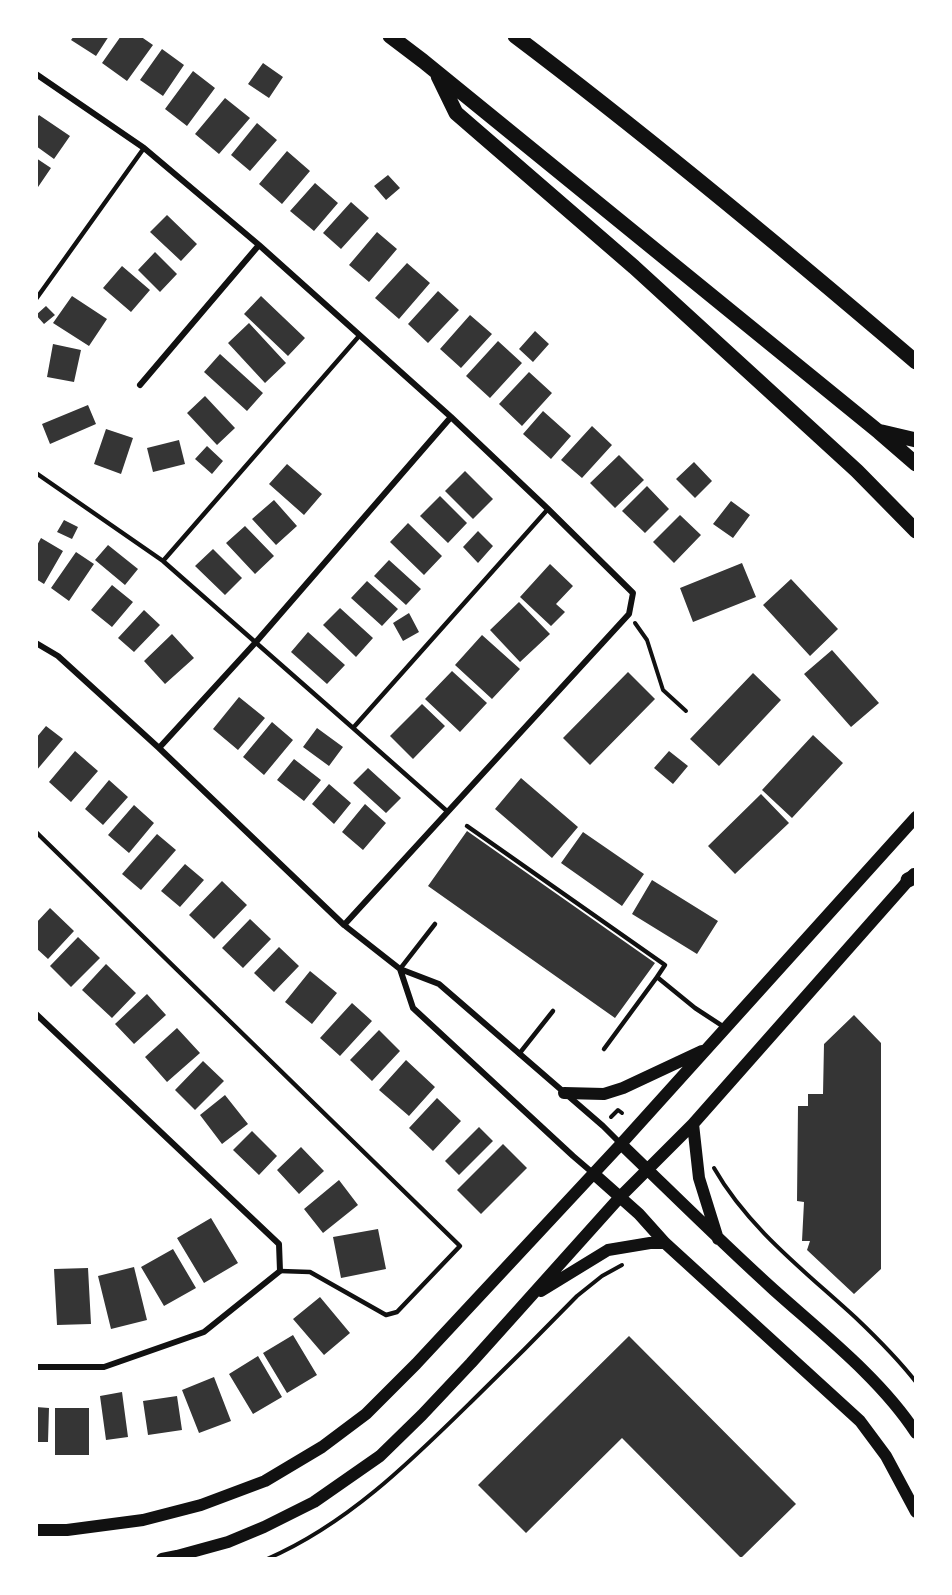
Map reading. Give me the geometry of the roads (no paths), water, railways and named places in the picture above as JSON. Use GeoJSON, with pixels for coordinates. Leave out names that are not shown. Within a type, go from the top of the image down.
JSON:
{"type":"FeatureCollection","features":[{"type":"Feature","properties":{"kind":"main road"},"geometry":{"type":"LineString","coordinates":[[390,36],[435,70],[916,464]]}},
{"type":"Feature","properties":{"kind":"main road"},"geometry":{"type":"LineString","coordinates":[[515,36],[781,248],[916,362]]}},
{"type":"Feature","properties":{"kind":"main road"},"geometry":{"type":"LineString","coordinates":[[435,70],[456,114],[634,267],[857,471],[916,531]]}},
{"type":"Feature","properties":{"kind":"main road"},"geometry":{"type":"LineString","coordinates":[[879,432],[916,440]]}},
{"type":"Feature","properties":{"kind":"main road"},"geometry":{"type":"LineString","coordinates":[[36,1530],[67,1530],[143,1520],[201,1505],[265,1481],[322,1447],[366,1414],[416,1364],[594,1174],[916,817]]}},
{"type":"Feature","properties":{"kind":"main road"},"geometry":{"type":"LineString","coordinates":[[162,1559],[228,1542],[264,1527],[314,1502],[380,1456],[422,1415],[620,1197],[693,1125],[914,876]]}},
{"type":"Feature","properties":{"kind":"main road"},"geometry":{"type":"LineString","coordinates":[[564,1093],[604,1094],[623,1088],[708,1048]]}},
{"type":"Feature","properties":{"kind":"main road"},"geometry":{"type":"LineString","coordinates":[[693,1125],[699,1178],[719,1240]]}},
{"type":"Feature","properties":{"kind":"main road"},"geometry":{"type":"LineString","coordinates":[[621,1144],[719,1240],[861,1368],[906,1417],[916,1433]]}},
{"type":"Feature","properties":{"kind":"main road"},"geometry":{"type":"LineString","coordinates":[[594,1174],[639,1214],[665,1243],[861,1421],[886,1456],[916,1512]]}},
{"type":"Feature","properties":{"kind":"main road"},"geometry":{"type":"LineString","coordinates":[[530,1298],[608,1250],[665,1243]]}},
{"type":"Feature","properties":{"kind":"street"},"geometry":{"type":"LineString","coordinates":[[36,74],[144,148],[259,245],[451,417],[633,593],[629,614],[344,925]]}},
{"type":"Feature","properties":{"kind":"street"},"geometry":{"type":"LineString","coordinates":[[140,385],[259,245]]}},
{"type":"Feature","properties":{"kind":"street"},"geometry":{"type":"LineString","coordinates":[[159,748],[256,642],[451,417]]}},
{"type":"Feature","properties":{"kind":"street"},"geometry":{"type":"LineString","coordinates":[[36,643],[58,656],[159,748],[344,925],[400,969],[439,984],[621,1144]]}},
{"type":"Feature","properties":{"kind":"street"},"geometry":{"type":"LineString","coordinates":[[400,969],[413,1008],[594,1174]]}},
{"type":"Feature","properties":{"kind":"street"},"geometry":{"type":"LineString","coordinates":[[36,1014],[279,1244],[280,1271],[204,1332],[104,1367],[36,1367]]}},
{"type":"Feature","properties":{"kind":"lane"},"geometry":{"type":"LineString","coordinates":[[36,299],[144,148]]}},
{"type":"Feature","properties":{"kind":"lane"},"geometry":{"type":"LineString","coordinates":[[163,561],[360,335]]}},
{"type":"Feature","properties":{"kind":"lane"},"geometry":{"type":"LineString","coordinates":[[36,473],[163,561],[448,813]]}},
{"type":"Feature","properties":{"kind":"lane"},"geometry":{"type":"LineString","coordinates":[[353,728],[548,509]]}},
{"type":"Feature","properties":{"kind":"lane"},"geometry":{"type":"LineString","coordinates":[[467,826],[665,965],[604,1049]]}},
{"type":"Feature","properties":{"kind":"lane"},"geometry":{"type":"LineString","coordinates":[[36,832],[460,1246],[397,1312],[386,1315],[310,1272],[280,1271]]}},
{"type":"Feature","properties":{"kind":"lane"},"geometry":{"type":"LineString","coordinates":[[400,969],[435,924]]}},
{"type":"Feature","properties":{"kind":"lane"},"geometry":{"type":"LineString","coordinates":[[657,977],[695,1008],[726,1028]]}},
{"type":"Feature","properties":{"kind":"lane"},"geometry":{"type":"LineString","coordinates":[[519,1054],[553,1011]]}}]}
